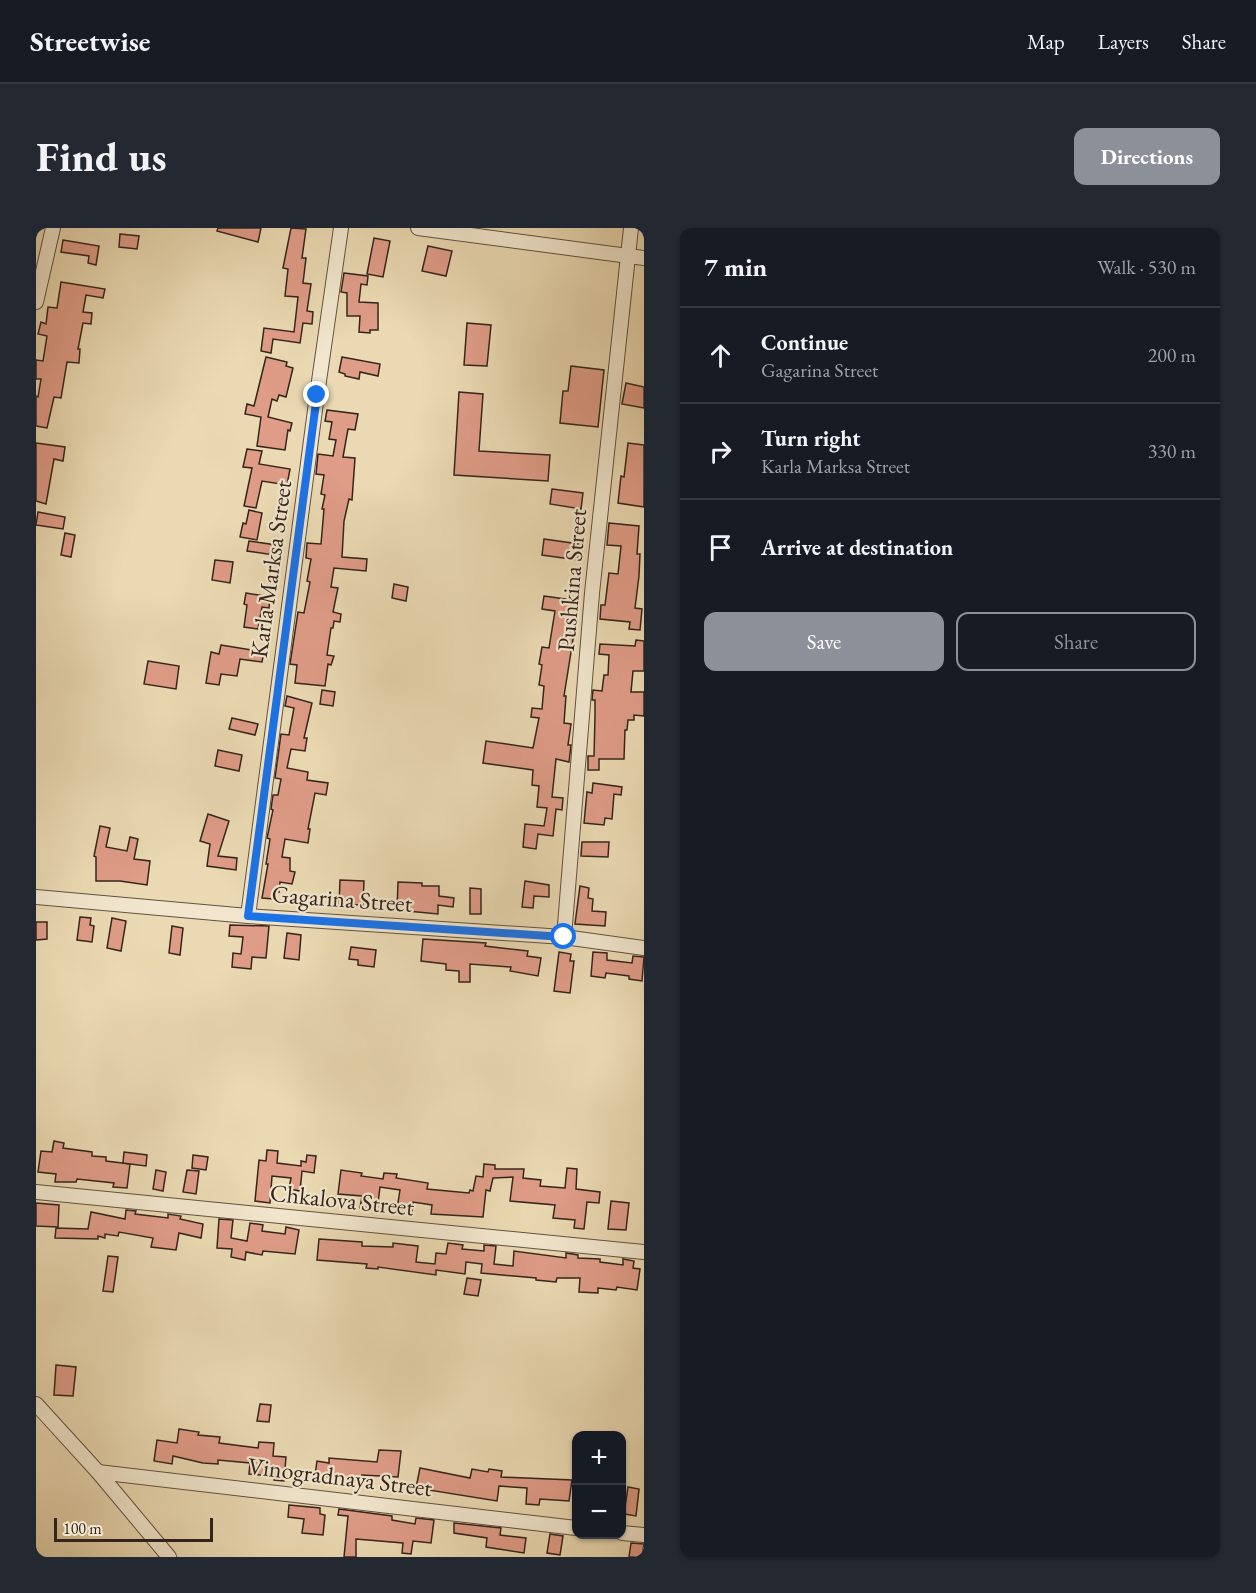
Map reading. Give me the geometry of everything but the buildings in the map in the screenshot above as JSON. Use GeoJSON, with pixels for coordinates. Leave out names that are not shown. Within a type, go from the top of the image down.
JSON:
{"type":"FeatureCollection","features":[{"type":"Feature","properties":{"kind":"street"},"geometry":{"type":"LineString","coordinates":[[36,302],[53,228]]}},
{"type":"Feature","properties":{"kind":"street","name":"Karla Marksa Street"},"geometry":{"type":"LineString","coordinates":[[248,916],[341,228]]}},
{"type":"Feature","properties":{"kind":"street"},"geometry":{"type":"LineString","coordinates":[[418,228],[644,258]]}},
{"type":"Feature","properties":{"kind":"street","name":"Pushkina Street"},"geometry":{"type":"LineString","coordinates":[[564,937],[592,593],[631,228]]}},
{"type":"Feature","properties":{"kind":"street","name":"Gagarina Street"},"geometry":{"type":"LineString","coordinates":[[36,897],[248,916],[564,937],[644,948]]}},
{"type":"Feature","properties":{"kind":"street","name":"Chkalova Street"},"geometry":{"type":"LineString","coordinates":[[36,1192],[644,1252]]}},
{"type":"Feature","properties":{"kind":"street"},"geometry":{"type":"LineString","coordinates":[[36,1404],[98,1472],[169,1557]]}},
{"type":"Feature","properties":{"kind":"street","name":"Vinogradnaya Street"},"geometry":{"type":"LineString","coordinates":[[98,1472],[572,1527]]}},
{"type":"Feature","properties":{"kind":"street"},"geometry":{"type":"LineString","coordinates":[[626,1533],[644,1535]]}},
{"type":"Feature","properties":{"kind":"route"},"geometry":{"type":"LineString","coordinates":[[317,395],[248,916],[564,937]]}}]}
